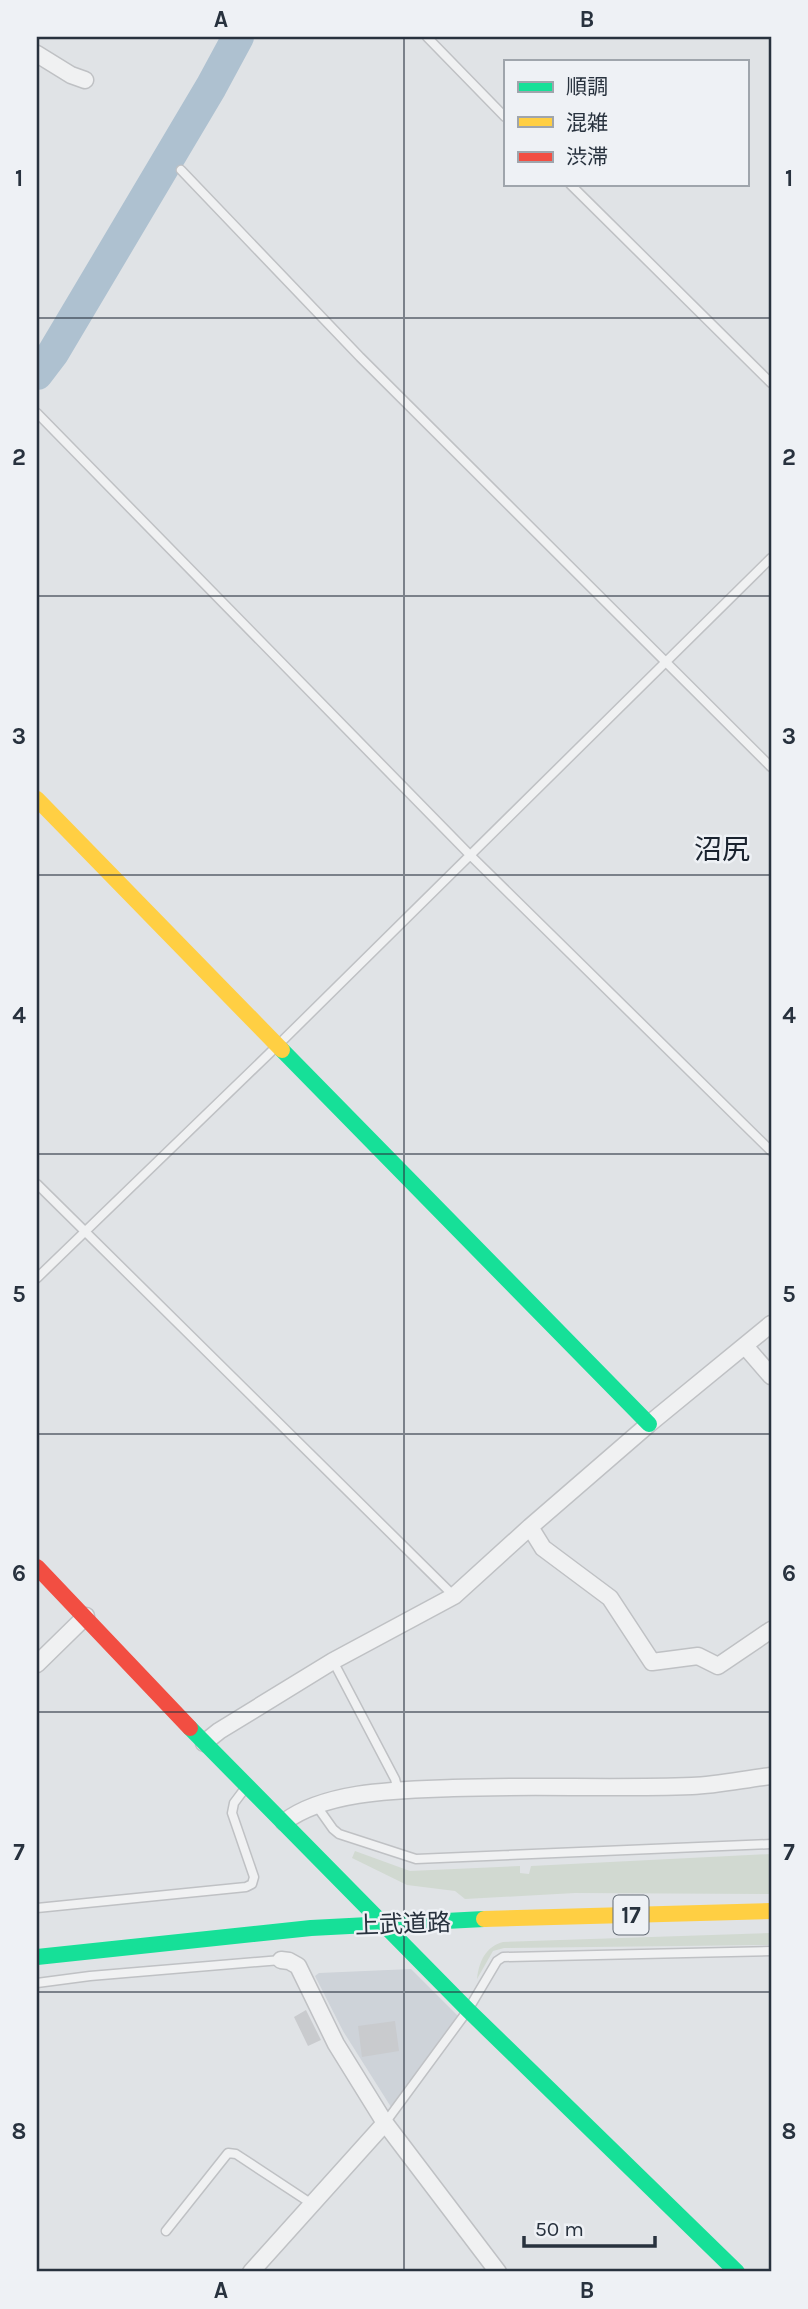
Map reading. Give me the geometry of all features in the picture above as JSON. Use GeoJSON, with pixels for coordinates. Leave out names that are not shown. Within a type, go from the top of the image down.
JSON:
{"type":"FeatureCollection","features":[{"type":"Feature","properties":{"kind":"main road"},"geometry":{"type":"LineString","coordinates":[[37,799],[649,1424]]}},
{"type":"Feature","properties":{"kind":"main road"},"geometry":{"type":"LineString","coordinates":[[37,1567],[204,1742],[468,2010],[737,2272]]}},
{"type":"Feature","properties":{"kind":"main road","name":"上武道路"},"geometry":{"type":"LineString","coordinates":[[37,1957],[311,1928],[771,1911]]}},
{"type":"Feature","properties":{"kind":"street"},"geometry":{"type":"LineString","coordinates":[[37,54],[71,75],[85,80]]}},
{"type":"Feature","properties":{"kind":"street"},"geometry":{"type":"LineString","coordinates":[[204,1742],[333,1661],[454,1596],[649,1424],[771,1324]]}},
{"type":"Feature","properties":{"kind":"street"},"geometry":{"type":"LineString","coordinates":[[746,1346],[771,1376]]}},
{"type":"Feature","properties":{"kind":"street"},"geometry":{"type":"LineString","coordinates":[[530,1527],[543,1548],[610,1598],[652,1662],[698,1656],[718,1666],[771,1630]]}},
{"type":"Feature","properties":{"kind":"street"},"geometry":{"type":"LineString","coordinates":[[37,1664],[86,1616]]}},
{"type":"Feature","properties":{"kind":"street"},"geometry":{"type":"LineString","coordinates":[[284,1822],[297,1812],[316,1805],[398,1790],[524,1785],[695,1786],[771,1776]]}},
{"type":"Feature","properties":{"kind":"street"},"geometry":{"type":"LineString","coordinates":[[281,1961],[289,1961],[298,1966],[337,2044],[385,2123],[498,2272]]}},
{"type":"Feature","properties":{"kind":"street"},"geometry":{"type":"LineString","coordinates":[[251,2272],[385,2123]]}},
{"type":"Feature","properties":{"kind":"lane"},"geometry":{"type":"LineString","coordinates":[[428,37],[504,116]]}},
{"type":"Feature","properties":{"kind":"lane"},"geometry":{"type":"LineString","coordinates":[[181,170],[360,357],[771,767]]}},
{"type":"Feature","properties":{"kind":"lane"},"geometry":{"type":"LineString","coordinates":[[572,186],[771,383]]}},
{"type":"Feature","properties":{"kind":"lane"},"geometry":{"type":"LineString","coordinates":[[37,413],[470,855],[771,1151]]}},
{"type":"Feature","properties":{"kind":"lane"},"geometry":{"type":"LineString","coordinates":[[37,1278],[277,1046],[771,558]]}},
{"type":"Feature","properties":{"kind":"lane"},"geometry":{"type":"LineString","coordinates":[[37,1184],[454,1596]]}},
{"type":"Feature","properties":{"kind":"lane"},"geometry":{"type":"LineString","coordinates":[[333,1661],[395,1779],[398,1790]]}},
{"type":"Feature","properties":{"kind":"lane"},"geometry":{"type":"LineString","coordinates":[[37,1908],[246,1887],[252,1884],[254,1877],[232,1813],[234,1803],[247,1786]]}},
{"type":"Feature","properties":{"kind":"lane"},"geometry":{"type":"LineString","coordinates":[[316,1805],[339,1834],[416,1859],[771,1844]]}},
{"type":"Feature","properties":{"kind":"lane"},"geometry":{"type":"LineString","coordinates":[[385,2123],[468,2010],[497,1961],[503,1957],[771,1951]]}},
{"type":"Feature","properties":{"kind":"lane"},"geometry":{"type":"LineString","coordinates":[[37,1983],[90,1976],[281,1961]]}},
{"type":"Feature","properties":{"kind":"lane"},"geometry":{"type":"LineString","coordinates":[[166,2231],[228,2152],[236,2154],[312,2204]]}},
{"type":"Feature","properties":{"kind":"shaded area"},"geometry":{"type":"Polygon","coordinates":[[[355,1851],[410,1871],[520,1866],[520,1873],[529,1874],[531,1866],[771,1854],[771,1894],[575,1893],[465,1899],[455,1891],[407,1885],[352,1858],[355,1851]]]}},
{"type":"Feature","properties":{"kind":"shaded area"},"geometry":{"type":"Polygon","coordinates":[[[771,1933],[771,1945],[504,1948],[493,1951],[477,1979],[479,1967],[487,1951],[503,1942],[771,1933]]]}},
{"type":"Feature","properties":{"kind":"shaded area"},"geometry":{"type":"Polygon","coordinates":[[[411,1969],[458,2016],[391,2107],[343,2031],[315,1976],[319,1973],[411,1969]]]}},
{"type":"Feature","properties":{"kind":"building"},"geometry":{"type":"Polygon","coordinates":[[[306,2010],[321,2040],[308,2046],[294,2017],[306,2010]]]}},
{"type":"Feature","properties":{"kind":"building"},"geometry":{"type":"Polygon","coordinates":[[[395,2021],[399,2051],[362,2057],[358,2026],[395,2021]]]}},
{"type":"Feature","properties":{"kind":"waterway"},"geometry":{"type":"LineString","coordinates":[[37,374],[53,353],[238,37]]}},
{"type":"Feature","properties":{"kind":"traffic: fast"},"geometry":{"type":"LineString","coordinates":[[282,1050],[649,1424]]}},
{"type":"Feature","properties":{"kind":"traffic: fast"},"geometry":{"type":"LineString","coordinates":[[190,1728],[468,2010],[737,2272]]}},
{"type":"Feature","properties":{"kind":"traffic: fast"},"geometry":{"type":"LineString","coordinates":[[37,1957],[311,1928],[484,1919]]}},
{"type":"Feature","properties":{"kind":"traffic: slow"},"geometry":{"type":"LineString","coordinates":[[37,799],[282,1050]]}},
{"type":"Feature","properties":{"kind":"traffic: slow"},"geometry":{"type":"LineString","coordinates":[[484,1919],[771,1911]]}},
{"type":"Feature","properties":{"kind":"traffic: jam"},"geometry":{"type":"LineString","coordinates":[[37,1567],[190,1728]]}},
{"type":"Feature","properties":{"kind":"district","name":"沼尻"},"geometry":{"type":"Point","coordinates":[722,849]}}]}
